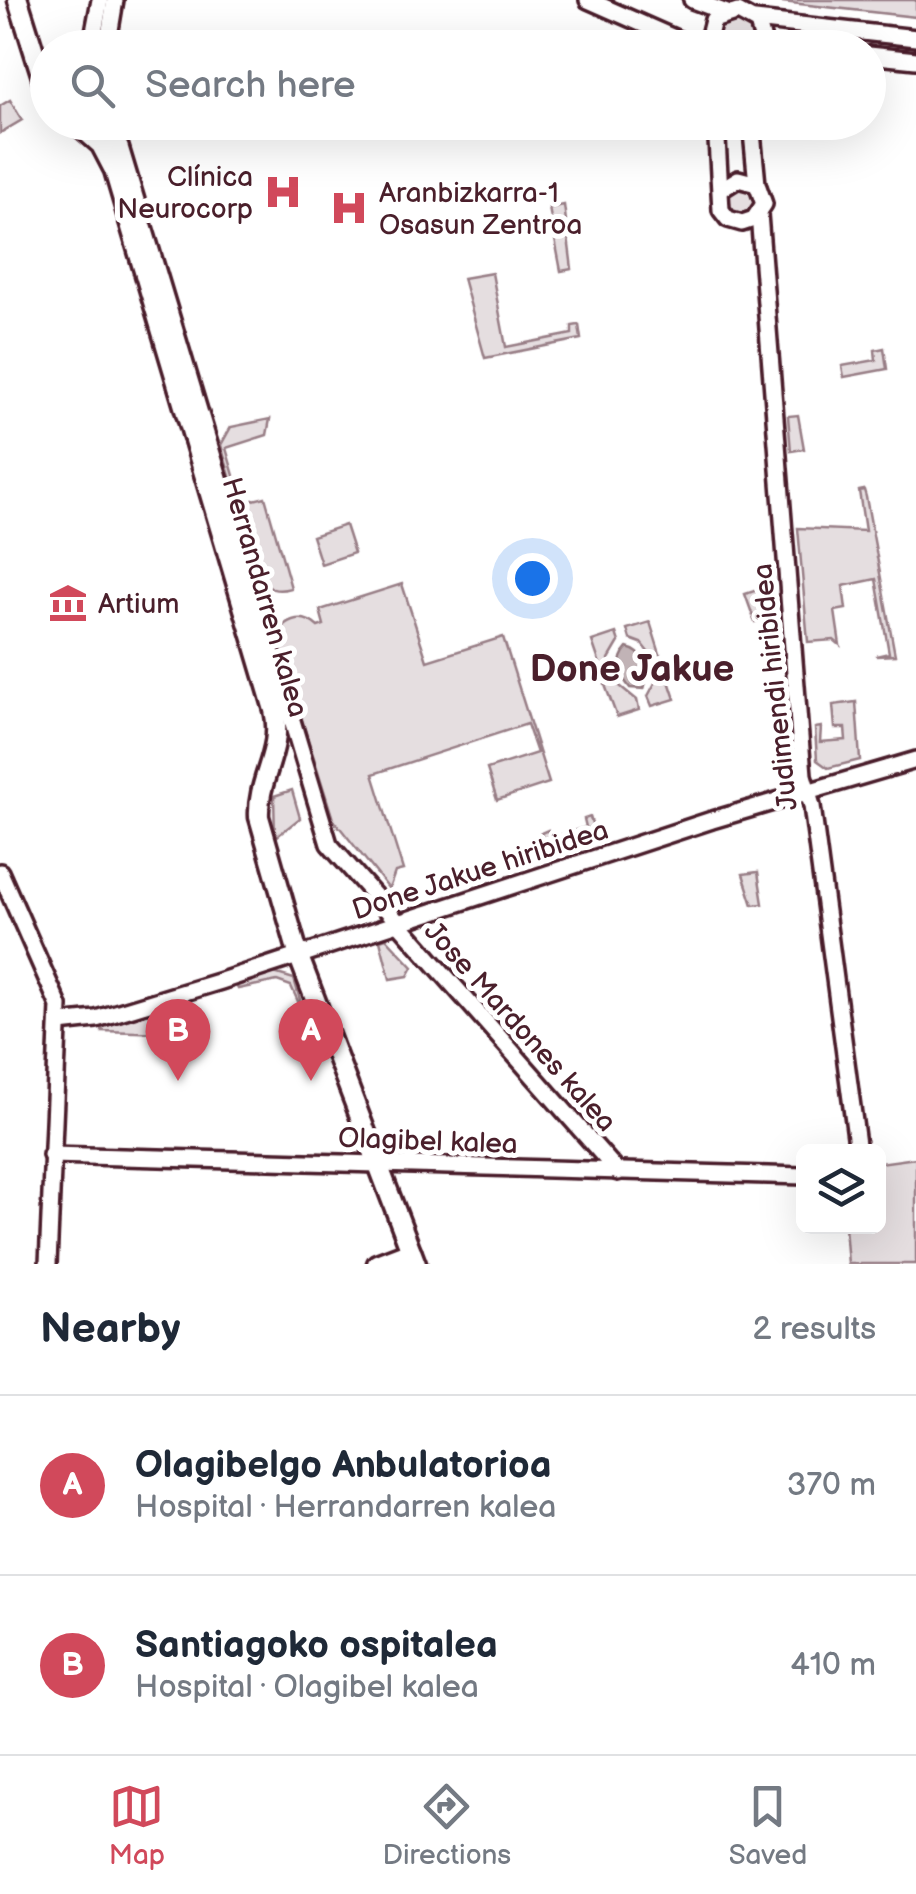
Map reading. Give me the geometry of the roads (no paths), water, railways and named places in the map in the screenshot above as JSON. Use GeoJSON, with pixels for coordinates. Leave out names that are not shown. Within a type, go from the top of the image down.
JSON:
{"type":"FeatureCollection","features":[{"type":"Feature","properties":{"kind":"main road"},"geometry":{"type":"LineString","coordinates":[[18,0],[30,38]]}},
{"type":"Feature","properties":{"kind":"main road"},"geometry":{"type":"LineString","coordinates":[[94,30],[100,0]]}},
{"type":"Feature","properties":{"kind":"main road"},"geometry":{"type":"LineString","coordinates":[[111,30],[115,0]]}},
{"type":"Feature","properties":{"kind":"main road"},"geometry":{"type":"LineString","coordinates":[[588,0],[656,30]]}},
{"type":"Feature","properties":{"kind":"main road"},"geometry":{"type":"LineString","coordinates":[[692,0],[755,20],[844,30]]}},
{"type":"Feature","properties":{"kind":"main road"},"geometry":{"type":"LineString","coordinates":[[709,30],[710,24],[727,13]]}},
{"type":"Feature","properties":{"kind":"main road"},"geometry":{"type":"LineString","coordinates":[[755,20],[762,30]]}},
{"type":"Feature","properties":{"kind":"main road"},"geometry":{"type":"LineString","coordinates":[[886,35],[916,38]]}},
{"type":"Feature","properties":{"kind":"main road"},"geometry":{"type":"LineString","coordinates":[[886,57],[916,60]]}},
{"type":"Feature","properties":{"kind":"main road","name":"Herrandarren kalea"},"geometry":{"type":"LineString","coordinates":[[96,140],[114,170],[274,710],[278,744],[260,796],[259,817],[300,957],[414,1258]]}},
{"type":"Feature","properties":{"kind":"main road"},"geometry":{"type":"LineString","coordinates":[[111,140],[114,170]]}},
{"type":"Feature","properties":{"kind":"main road","name":"Herrandarren kalea"},"geometry":{"type":"LineString","coordinates":[[114,140],[302,759]]}},
{"type":"Feature","properties":{"kind":"main road"},"geometry":{"type":"LineString","coordinates":[[718,140],[722,189],[719,206],[728,219],[748,222],[759,214],[764,198],[756,184],[752,140]]}},
{"type":"Feature","properties":{"kind":"main road"},"geometry":{"type":"LineString","coordinates":[[722,189],[738,178],[756,184]]}},
{"type":"Feature","properties":{"kind":"main road","name":"Judimendi hiribidea"},"geometry":{"type":"LineString","coordinates":[[759,214],[775,451],[807,791],[857,1144]]}},
{"type":"Feature","properties":{"kind":"main road","name":"Jose Mardones kalea"},"geometry":{"type":"LineString","coordinates":[[302,759],[328,844],[618,1172]]}},
{"type":"Feature","properties":{"kind":"main road","name":"Done Jakue hiribidea"},"geometry":{"type":"LineString","coordinates":[[60,1024],[96,1019],[300,957],[807,791],[916,760]]}},
{"type":"Feature","properties":{"kind":"main road"},"geometry":{"type":"LineString","coordinates":[[0,872],[58,1000],[48,1264]]}},
{"type":"Feature","properties":{"kind":"main road","name":"Olagibel kalea"},"geometry":{"type":"LineString","coordinates":[[51,1155],[796,1176]]}},
{"type":"Feature","properties":{"kind":"main road"},"geometry":{"type":"LineString","coordinates":[[377,1264],[414,1258]]}},
{"type":"Feature","properties":{"kind":"place","name":"Clínica Neurocorp"},"geometry":{"type":"Point","coordinates":[283,192]}},
{"type":"Feature","properties":{"kind":"place","name":"Aranbizkarra-1 Osasun Zentroa"},"geometry":{"type":"Point","coordinates":[349,208]}},
{"type":"Feature","properties":{"kind":"place","name":"Artium"},"geometry":{"type":"Point","coordinates":[68,603]}},
{"type":"Feature","properties":{"kind":"place","name":"Santiagoko ospitalea"},"geometry":{"type":"Point","coordinates":[178,1081]}},
{"type":"Feature","properties":{"kind":"place","name":"Olagibelgo Anbulatorioa"},"geometry":{"type":"Point","coordinates":[311,1081]}},
{"type":"Feature","properties":{"kind":"district","name":"Done Jakue"},"geometry":{"type":"Point","coordinates":[632,668]}}]}
